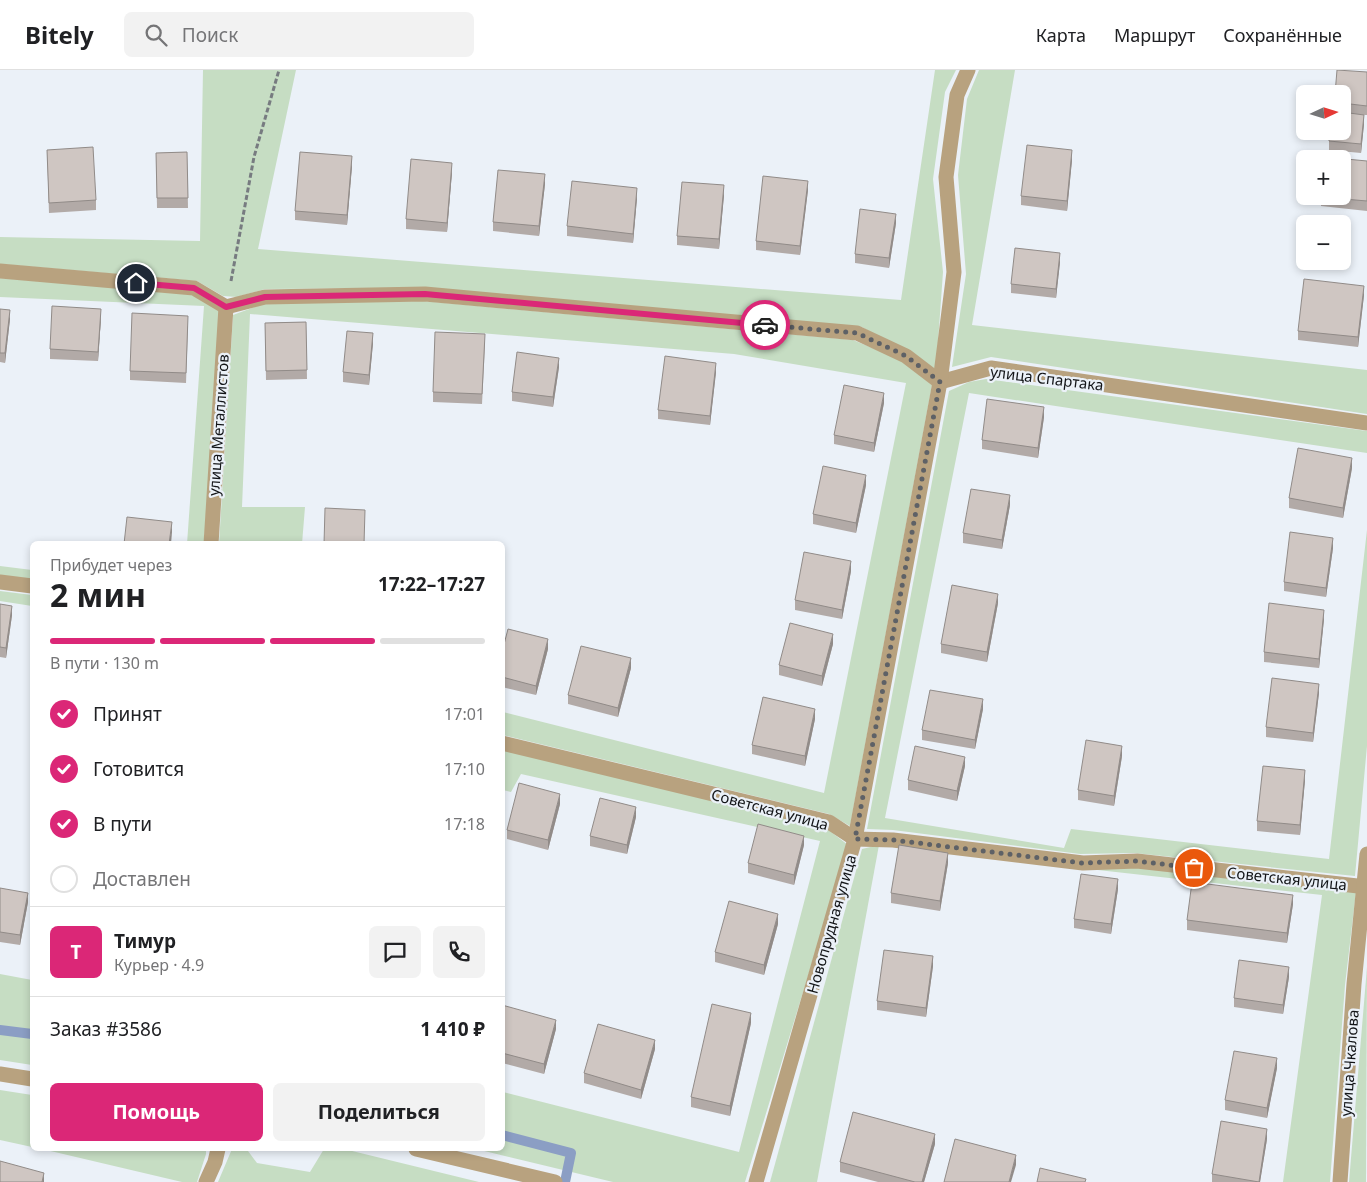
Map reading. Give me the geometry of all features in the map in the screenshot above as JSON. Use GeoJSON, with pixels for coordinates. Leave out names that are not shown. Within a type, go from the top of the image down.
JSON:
{"type":"FeatureCollection","features":[{"type":"Feature","properties":{"kind":"street","name":"Новопрудная улица"},"geometry":{"type":"LineString","coordinates":[[756,1182],[855,839],[940,382],[954,272],[946,177],[957,95],[968,70]]}},
{"type":"Feature","properties":{"kind":"street"},"geometry":{"type":"LineString","coordinates":[[0,271],[194,288],[226,307],[265,297],[425,294],[857,333],[906,356],[940,382]]}},
{"type":"Feature","properties":{"kind":"street","name":"улица Металлистов"},"geometry":{"type":"LineString","coordinates":[[211,541],[226,307]]}},
{"type":"Feature","properties":{"kind":"street","name":"улица Спартака"},"geometry":{"type":"LineString","coordinates":[[940,382],[991,368],[1367,423]]}},
{"type":"Feature","properties":{"kind":"street"},"geometry":{"type":"LineString","coordinates":[[0,582],[30,586]]}},
{"type":"Feature","properties":{"kind":"street","name":"Советская улица"},"geometry":{"type":"LineString","coordinates":[[505,744],[829,822],[855,839],[893,840],[1082,863],[1137,861],[1366,887]]}},
{"type":"Feature","properties":{"kind":"street","name":"улица Чкалова"},"geometry":{"type":"LineString","coordinates":[[1340,1182],[1354,984],[1366,887],[1367,854]]}},
{"type":"Feature","properties":{"kind":"street"},"geometry":{"type":"LineString","coordinates":[[0,1074],[30,1079]]}},
{"type":"Feature","properties":{"kind":"street"},"geometry":{"type":"LineString","coordinates":[[206,1182],[216,1162],[218,1151]]}},
{"type":"Feature","properties":{"kind":"street"},"geometry":{"type":"LineString","coordinates":[[424,1151],[555,1182]]}},
{"type":"Feature","properties":{"kind":"path"},"geometry":{"type":"LineString","coordinates":[[226,307],[254,157],[279,70]]}},
{"type":"Feature","properties":{"kind":"green space"},"geometry":{"type":"Polygon","coordinates":[[[203,70],[296,70],[258,249],[901,300],[935,70],[956,70],[945,92],[933,179],[943,272],[936,370],[862,327],[426,288],[265,289],[237,297],[223,296],[197,281],[0,264],[0,237],[200,241],[203,70]]]}},
{"type":"Feature","properties":{"kind":"green space"},"geometry":{"type":"Polygon","coordinates":[[[979,70],[1015,70],[972,325],[1367,370],[1367,414],[991,357],[952,367],[966,274],[958,175],[967,99],[979,70]]]}},
{"type":"Feature","properties":{"kind":"green space"},"geometry":{"type":"Polygon","coordinates":[[[0,278],[195,294],[220,311],[204,541],[187,541],[204,306],[0,297],[0,278]]]}},
{"type":"Feature","properties":{"kind":"green space"},"geometry":{"type":"Polygon","coordinates":[[[423,301],[853,340],[904,361],[932,385],[850,826],[829,814],[505,735],[505,713],[824,793],[906,383],[734,354],[250,314],[242,507],[305,507],[302,541],[219,541],[233,315],[265,303],[423,301]]]}},
{"type":"Feature","properties":{"kind":"green space"},"geometry":{"type":"Polygon","coordinates":[[[986,379],[1367,431],[1367,453],[969,393],[885,818],[1064,848],[1071,829],[1329,859],[1367,530],[1367,746],[1355,876],[1134,853],[1080,854],[893,830],[867,829],[949,391],[969,382],[986,379]]]}},
{"type":"Feature","properties":{"kind":"green space"},"geometry":{"type":"Polygon","coordinates":[[[0,566],[30,570],[30,581],[0,578],[0,566]]]}},
{"type":"Feature","properties":{"kind":"green space"},"geometry":{"type":"Polygon","coordinates":[[[0,591],[30,595],[30,606],[0,601],[0,591]]]}},
{"type":"Feature","properties":{"kind":"green space"},"geometry":{"type":"Polygon","coordinates":[[[505,750],[826,828],[848,845],[745,1182],[613,1182],[484,1151],[505,1151],[505,1093],[739,1152],[820,841],[521,774],[511,792],[505,790],[505,750]]]}},
{"type":"Feature","properties":{"kind":"green space"},"geometry":{"type":"Polygon","coordinates":[[[879,845],[817,1182],[770,1182],[862,849],[879,845]]]}},
{"type":"Feature","properties":{"kind":"green space"},"geometry":{"type":"Polygon","coordinates":[[[1136,867],[1356,892],[1345,985],[1330,1182],[1283,1182],[1322,895],[1089,869],[1136,867]]]}},
{"type":"Feature","properties":{"kind":"green space"},"geometry":{"type":"Polygon","coordinates":[[[1367,967],[1366,1182],[1349,1182],[1367,967]]]}},
{"type":"Feature","properties":{"kind":"green space"},"geometry":{"type":"Polygon","coordinates":[[[0,974],[30,980],[30,1065],[0,1060],[0,974]]]}},
{"type":"Feature","properties":{"kind":"green space"},"geometry":{"type":"Polygon","coordinates":[[[0,1090],[30,1095],[30,1147],[0,1140],[0,1090]]]}},
{"type":"Feature","properties":{"kind":"green space"},"geometry":{"type":"Polygon","coordinates":[[[50,1151],[206,1151],[197,1182],[182,1182],[50,1151]]]}},
{"type":"Feature","properties":{"kind":"green space"},"geometry":{"type":"Polygon","coordinates":[[[231,1151],[248,1151],[257,1163],[310,1172],[323,1151],[352,1151],[479,1182],[218,1182],[231,1151]]]}},
{"type":"Feature","properties":{"kind":"building"},"geometry":{"type":"Polygon","coordinates":[[[1337,70],[1367,72],[1367,106],[1351,104],[1351,85],[1336,85],[1337,70]]]}},
{"type":"Feature","properties":{"kind":"building"},"geometry":{"type":"Polygon","coordinates":[[[1351,113],[1364,115],[1361,144],[1329,141],[1351,140],[1351,113]]]}},
{"type":"Feature","properties":{"kind":"building"},"geometry":{"type":"Polygon","coordinates":[[[1027,145],[1072,150],[1067,201],[1021,196],[1027,145]]]}},
{"type":"Feature","properties":{"kind":"building"},"geometry":{"type":"Polygon","coordinates":[[[93,147],[96,200],[49,203],[47,150],[93,147]]]}},
{"type":"Feature","properties":{"kind":"building"},"geometry":{"type":"Polygon","coordinates":[[[187,152],[188,198],[157,198],[156,153],[187,152]]]}},
{"type":"Feature","properties":{"kind":"building"},"geometry":{"type":"Polygon","coordinates":[[[300,152],[352,156],[347,215],[295,211],[300,152]]]}},
{"type":"Feature","properties":{"kind":"building"},"geometry":{"type":"Polygon","coordinates":[[[411,159],[452,163],[447,223],[406,219],[411,159]]]}},
{"type":"Feature","properties":{"kind":"building"},"geometry":{"type":"Polygon","coordinates":[[[1351,159],[1367,161],[1367,201],[1351,200],[1351,159]]]}},
{"type":"Feature","properties":{"kind":"building"},"geometry":{"type":"Polygon","coordinates":[[[498,170],[545,174],[539,226],[493,222],[498,170]]]}},
{"type":"Feature","properties":{"kind":"building"},"geometry":{"type":"Polygon","coordinates":[[[763,176],[808,181],[800,246],[756,241],[763,176]]]}},
{"type":"Feature","properties":{"kind":"building"},"geometry":{"type":"Polygon","coordinates":[[[572,181],[637,188],[633,234],[567,226],[572,181]]]}},
{"type":"Feature","properties":{"kind":"building"},"geometry":{"type":"Polygon","coordinates":[[[682,182],[724,185],[719,239],[677,236],[682,182]]]}},
{"type":"Feature","properties":{"kind":"building"},"geometry":{"type":"Polygon","coordinates":[[[860,209],[896,214],[889,258],[855,254],[860,209]]]}},
{"type":"Feature","properties":{"kind":"building"},"geometry":{"type":"Polygon","coordinates":[[[1015,248],[1060,253],[1056,289],[1011,284],[1015,248]]]}},
{"type":"Feature","properties":{"kind":"building"},"geometry":{"type":"Polygon","coordinates":[[[1304,279],[1364,286],[1358,337],[1298,331],[1304,279]]]}},
{"type":"Feature","properties":{"kind":"building"},"geometry":{"type":"Polygon","coordinates":[[[52,306],[101,309],[98,352],[50,349],[52,306]]]}},
{"type":"Feature","properties":{"kind":"building"},"geometry":{"type":"Polygon","coordinates":[[[0,309],[10,310],[5,353],[0,353],[0,309]]]}},
{"type":"Feature","properties":{"kind":"building"},"geometry":{"type":"Polygon","coordinates":[[[132,313],[188,316],[186,373],[130,371],[132,313]]]}},
{"type":"Feature","properties":{"kind":"building"},"geometry":{"type":"Polygon","coordinates":[[[306,322],[307,370],[266,371],[265,323],[306,322]]]}},
{"type":"Feature","properties":{"kind":"building"},"geometry":{"type":"Polygon","coordinates":[[[347,331],[373,333],[369,375],[343,372],[347,331]]]}},
{"type":"Feature","properties":{"kind":"building"},"geometry":{"type":"Polygon","coordinates":[[[435,332],[485,334],[482,394],[433,392],[435,332]]]}},
{"type":"Feature","properties":{"kind":"building"},"geometry":{"type":"Polygon","coordinates":[[[517,352],[559,358],[553,397],[512,392],[517,352]]]}},
{"type":"Feature","properties":{"kind":"building"},"geometry":{"type":"Polygon","coordinates":[[[665,356],[716,363],[710,416],[658,410],[665,356]]]}},
{"type":"Feature","properties":{"kind":"building"},"geometry":{"type":"Polygon","coordinates":[[[844,385],[884,393],[874,443],[834,435],[844,385]]]}},
{"type":"Feature","properties":{"kind":"building"},"geometry":{"type":"Polygon","coordinates":[[[987,399],[1044,407],[1038,448],[982,440],[987,399]]]}},
{"type":"Feature","properties":{"kind":"building"},"geometry":{"type":"Polygon","coordinates":[[[1298,448],[1352,458],[1343,508],[1289,498],[1298,448]]]}},
{"type":"Feature","properties":{"kind":"building"},"geometry":{"type":"Polygon","coordinates":[[[823,466],[866,475],[856,523],[813,514],[823,466]]]}},
{"type":"Feature","properties":{"kind":"building"},"geometry":{"type":"Polygon","coordinates":[[[971,489],[1010,495],[1002,540],[963,533],[971,489]]]}},
{"type":"Feature","properties":{"kind":"building"},"geometry":{"type":"Polygon","coordinates":[[[325,508],[365,510],[364,541],[324,541],[325,508]]]}},
{"type":"Feature","properties":{"kind":"building"},"geometry":{"type":"Polygon","coordinates":[[[127,517],[172,522],[169,541],[124,541],[127,517]]]}},
{"type":"Feature","properties":{"kind":"building"},"geometry":{"type":"Polygon","coordinates":[[[1290,532],[1333,538],[1326,588],[1284,582],[1290,532]]]}},
{"type":"Feature","properties":{"kind":"building"},"geometry":{"type":"Polygon","coordinates":[[[804,552],[851,561],[842,610],[795,600],[804,552]]]}},
{"type":"Feature","properties":{"kind":"building"},"geometry":{"type":"Polygon","coordinates":[[[952,585],[998,594],[987,652],[941,644],[952,585]]]}},
{"type":"Feature","properties":{"kind":"building"},"geometry":{"type":"Polygon","coordinates":[[[1269,603],[1324,610],[1319,659],[1264,652],[1269,603]]]}},
{"type":"Feature","properties":{"kind":"building"},"geometry":{"type":"Polygon","coordinates":[[[0,604],[12,606],[6,648],[0,647],[0,604]]]}},
{"type":"Feature","properties":{"kind":"building"},"geometry":{"type":"Polygon","coordinates":[[[790,623],[833,634],[822,676],[779,665],[790,623]]]}},
{"type":"Feature","properties":{"kind":"building"},"geometry":{"type":"Polygon","coordinates":[[[508,629],[548,639],[536,686],[505,678],[505,640],[508,629]]]}},
{"type":"Feature","properties":{"kind":"building"},"geometry":{"type":"Polygon","coordinates":[[[581,646],[631,658],[618,708],[568,695],[581,646]]]}},
{"type":"Feature","properties":{"kind":"building"},"geometry":{"type":"Polygon","coordinates":[[[1272,678],[1319,684],[1313,733],[1266,727],[1272,678]]]}},
{"type":"Feature","properties":{"kind":"building"},"geometry":{"type":"Polygon","coordinates":[[[930,690],[983,699],[975,740],[922,730],[930,690]]]}},
{"type":"Feature","properties":{"kind":"building"},"geometry":{"type":"Polygon","coordinates":[[[763,697],[815,709],[805,756],[752,745],[763,697]]]}},
{"type":"Feature","properties":{"kind":"building"},"geometry":{"type":"Polygon","coordinates":[[[1086,740],[1122,746],[1114,796],[1078,790],[1086,740]]]}},
{"type":"Feature","properties":{"kind":"building"},"geometry":{"type":"Polygon","coordinates":[[[915,746],[965,757],[957,791],[908,780],[915,746]]]}},
{"type":"Feature","properties":{"kind":"building"},"geometry":{"type":"Polygon","coordinates":[[[1263,766],[1305,770],[1300,825],[1257,821],[1263,766]]]}},
{"type":"Feature","properties":{"kind":"building"},"geometry":{"type":"Polygon","coordinates":[[[519,783],[560,794],[548,840],[507,830],[519,783]]]}},
{"type":"Feature","properties":{"kind":"building"},"geometry":{"type":"Polygon","coordinates":[[[600,798],[636,807],[627,845],[590,836],[600,798]]]}},
{"type":"Feature","properties":{"kind":"building"},"geometry":{"type":"Polygon","coordinates":[[[758,824],[804,836],[794,875],[748,863],[758,824]]]}},
{"type":"Feature","properties":{"kind":"building"},"geometry":{"type":"Polygon","coordinates":[[[899,845],[948,853],[940,901],[891,893],[899,845]]]}},
{"type":"Feature","properties":{"kind":"building"},"geometry":{"type":"Polygon","coordinates":[[[1081,874],[1118,879],[1111,924],[1074,919],[1081,874]]]}},
{"type":"Feature","properties":{"kind":"building"},"geometry":{"type":"Polygon","coordinates":[[[1192,882],[1293,895],[1287,933],[1187,920],[1192,882]]]}},
{"type":"Feature","properties":{"kind":"building"},"geometry":{"type":"Polygon","coordinates":[[[0,888],[28,893],[20,935],[0,932],[0,888]]]}},
{"type":"Feature","properties":{"kind":"building"},"geometry":{"type":"Polygon","coordinates":[[[729,901],[778,914],[764,965],[715,952],[729,901]]]}},
{"type":"Feature","properties":{"kind":"building"},"geometry":{"type":"Polygon","coordinates":[[[884,950],[933,956],[926,1008],[877,1001],[884,950]]]}},
{"type":"Feature","properties":{"kind":"building"},"geometry":{"type":"Polygon","coordinates":[[[1239,960],[1289,967],[1283,1005],[1234,998],[1239,960]]]}},
{"type":"Feature","properties":{"kind":"building"},"geometry":{"type":"Polygon","coordinates":[[[712,1004],[751,1013],[730,1106],[691,1097],[712,1004]]]}},
{"type":"Feature","properties":{"kind":"building"},"geometry":{"type":"Polygon","coordinates":[[[505,1006],[556,1020],[544,1064],[505,1054],[505,1006]]]}},
{"type":"Feature","properties":{"kind":"building"},"geometry":{"type":"Polygon","coordinates":[[[598,1024],[655,1040],[641,1090],[584,1073],[598,1024]]]}},
{"type":"Feature","properties":{"kind":"building"},"geometry":{"type":"Polygon","coordinates":[[[1234,1051],[1277,1058],[1267,1108],[1225,1100],[1234,1051]]]}},
{"type":"Feature","properties":{"kind":"building"},"geometry":{"type":"Polygon","coordinates":[[[853,1112],[935,1134],[922,1182],[915,1182],[840,1162],[853,1112]]]}},
{"type":"Feature","properties":{"kind":"building"},"geometry":{"type":"Polygon","coordinates":[[[1221,1121],[1267,1129],[1259,1182],[1212,1174],[1221,1121]]]}},
{"type":"Feature","properties":{"kind":"building"},"geometry":{"type":"Polygon","coordinates":[[[955,1139],[1016,1155],[1009,1182],[944,1182],[955,1139]]]}},
{"type":"Feature","properties":{"kind":"building"},"geometry":{"type":"Polygon","coordinates":[[[0,1161],[44,1173],[42,1182],[0,1182],[0,1161]]]}},
{"type":"Feature","properties":{"kind":"building"},"geometry":{"type":"Polygon","coordinates":[[[1040,1168],[1086,1179],[1085,1182],[1037,1182],[1040,1168]]]}},
{"type":"Feature","properties":{"kind":"waterway"},"geometry":{"type":"LineString","coordinates":[[0,1030],[30,1034]]}},
{"type":"Feature","properties":{"kind":"waterway"},"geometry":{"type":"LineString","coordinates":[[505,1136],[571,1153],[565,1182]]}},
{"type":"Feature","properties":{"kind":"way so far"},"geometry":{"type":"LineString","coordinates":[[765,325],[857,333],[906,356],[940,382],[855,839],[893,840],[1082,863],[1137,861],[1194,868]]}},
{"type":"Feature","properties":{"kind":"route"},"geometry":{"type":"LineString","coordinates":[[136,283],[194,288],[226,307],[265,297],[425,294],[765,325]]}}]}
